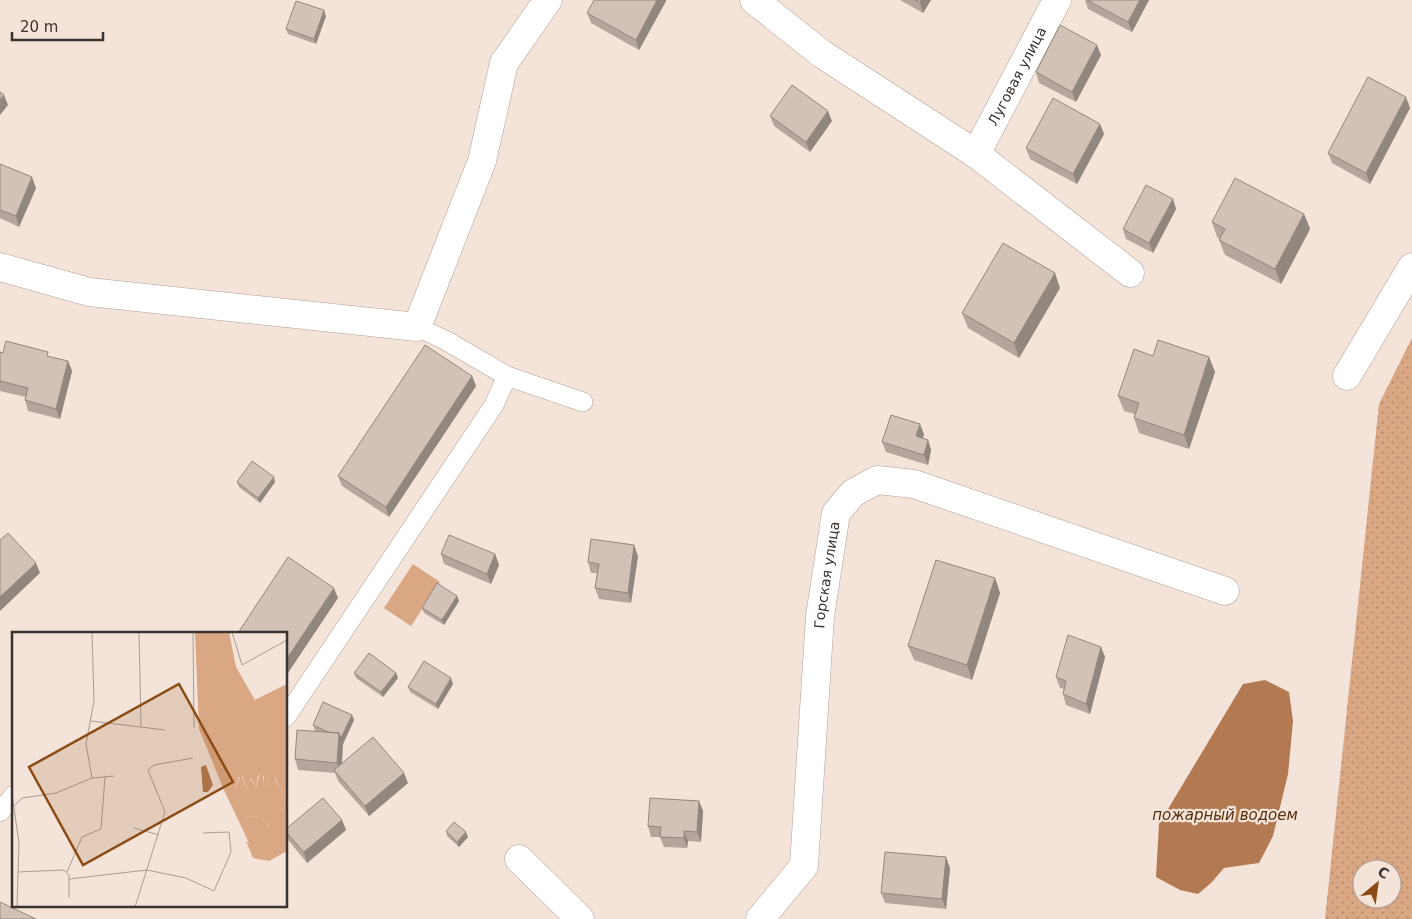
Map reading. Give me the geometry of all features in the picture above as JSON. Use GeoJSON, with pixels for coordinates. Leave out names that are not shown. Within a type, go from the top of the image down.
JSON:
{"type":"FeatureCollection","features":[{"type":"Feature","properties":{"kind":"street"},"geometry":{"type":"LineString","coordinates":[[0,267],[89,292],[417,327],[482,160],[504,63],[548,0]]}},
{"type":"Feature","properties":{"kind":"street"},"geometry":{"type":"LineString","coordinates":[[754,0],[822,54],[976,154],[1130,273]]}},
{"type":"Feature","properties":{"kind":"street","name":"Луговая улица"},"geometry":{"type":"LineString","coordinates":[[976,154],[1057,0]]}},
{"type":"Feature","properties":{"kind":"street"},"geometry":{"type":"LineString","coordinates":[[1347,376],[1412,267]]}},
{"type":"Feature","properties":{"kind":"street","name":"Горская улица"},"geometry":{"type":"LineString","coordinates":[[760,919],[804,866],[820,616],[836,513],[854,494],[877,480],[914,484],[1225,591]]}},
{"type":"Feature","properties":{"kind":"street"},"geometry":{"type":"LineString","coordinates":[[519,859],[580,919]]}},
{"type":"Feature","properties":{"kind":"lane"},"geometry":{"type":"LineString","coordinates":[[417,327],[445,340],[507,376],[583,402]]}},
{"type":"Feature","properties":{"kind":"lane"},"geometry":{"type":"LineString","coordinates":[[288,714],[494,405],[507,376]]}},
{"type":"Feature","properties":{"kind":"lane"},"geometry":{"type":"LineString","coordinates":[[0,812],[12,797]]}},
{"type":"Feature","properties":{"kind":"shaded area"},"geometry":{"type":"Polygon","coordinates":[[[1412,338],[1412,919],[1325,919],[1379,404],[1412,338]]]}},
{"type":"Feature","properties":{"kind":"shaded area"},"geometry":{"type":"Polygon","coordinates":[[[413,564],[440,582],[411,626],[384,608],[413,564]]]}},
{"type":"Feature","properties":{"kind":"water","name":"пожарный водоем"},"geometry":{"type":"Polygon","coordinates":[[[1265,680],[1289,692],[1293,721],[1288,774],[1273,836],[1259,863],[1224,868],[1198,894],[1180,890],[1156,877],[1159,824],[1243,684],[1265,680]]]}},
{"type":"Feature","properties":{"kind":"building"},"geometry":{"type":"Polygon","coordinates":[[[594,0],[657,0],[636,40],[587,13],[594,0]]]}},
{"type":"Feature","properties":{"kind":"building"},"geometry":{"type":"Polygon","coordinates":[[[1087,0],[1140,0],[1128,22],[1087,0]]]}},
{"type":"Feature","properties":{"kind":"building"},"geometry":{"type":"Polygon","coordinates":[[[296,1],[324,10],[314,39],[286,29],[296,1]]]}},
{"type":"Feature","properties":{"kind":"building"},"geometry":{"type":"Polygon","coordinates":[[[1060,25],[1097,45],[1072,92],[1036,72],[1060,25]]]}},
{"type":"Feature","properties":{"kind":"building"},"geometry":{"type":"Polygon","coordinates":[[[1368,77],[1406,97],[1366,173],[1328,153],[1368,77]]]}},
{"type":"Feature","properties":{"kind":"building"},"geometry":{"type":"Polygon","coordinates":[[[792,85],[828,111],[806,142],[770,116],[792,85]]]}},
{"type":"Feature","properties":{"kind":"building"},"geometry":{"type":"Polygon","coordinates":[[[0,92],[4,95],[0,100],[0,92]]]}},
{"type":"Feature","properties":{"kind":"building"},"geometry":{"type":"Polygon","coordinates":[[[1053,98],[1100,124],[1073,174],[1026,148],[1053,98]]]}},
{"type":"Feature","properties":{"kind":"building"},"geometry":{"type":"Polygon","coordinates":[[[0,164],[32,177],[16,216],[0,210],[0,164]]]}},
{"type":"Feature","properties":{"kind":"building"},"geometry":{"type":"Polygon","coordinates":[[[1235,178],[1304,214],[1275,269],[1219,240],[1225,229],[1212,222],[1235,178]]]}},
{"type":"Feature","properties":{"kind":"building"},"geometry":{"type":"Polygon","coordinates":[[[1146,185],[1173,199],[1149,243],[1123,229],[1146,185]]]}},
{"type":"Feature","properties":{"kind":"building"},"geometry":{"type":"Polygon","coordinates":[[[1003,243],[1055,273],[1014,343],[962,313],[1003,243]]]}},
{"type":"Feature","properties":{"kind":"building"},"geometry":{"type":"Polygon","coordinates":[[[1158,340],[1209,357],[1184,435],[1134,418],[1139,403],[1118,396],[1134,349],[1153,356],[1158,340]]]}},
{"type":"Feature","properties":{"kind":"building"},"geometry":{"type":"Polygon","coordinates":[[[6,341],[48,352],[47,356],[68,361],[56,409],[25,400],[28,388],[0,381],[0,352],[3,353],[6,341]]]}},
{"type":"Feature","properties":{"kind":"building"},"geometry":{"type":"Polygon","coordinates":[[[425,345],[472,376],[386,507],[338,476],[425,345]]]}},
{"type":"Feature","properties":{"kind":"building"},"geometry":{"type":"Polygon","coordinates":[[[891,415],[920,424],[916,436],[928,440],[924,455],[882,442],[891,415]]]}},
{"type":"Feature","properties":{"kind":"building"},"geometry":{"type":"Polygon","coordinates":[[[252,461],[274,477],[258,498],[237,482],[252,461]]]}},
{"type":"Feature","properties":{"kind":"building"},"geometry":{"type":"Polygon","coordinates":[[[8,533],[36,563],[0,597],[0,540],[8,533]]]}},
{"type":"Feature","properties":{"kind":"building"},"geometry":{"type":"Polygon","coordinates":[[[449,535],[495,554],[487,574],[441,554],[449,535]]]}},
{"type":"Feature","properties":{"kind":"building"},"geometry":{"type":"Polygon","coordinates":[[[591,539],[634,545],[628,593],[595,588],[599,564],[588,562],[591,539]]]}},
{"type":"Feature","properties":{"kind":"building"},"geometry":{"type":"Polygon","coordinates":[[[288,557],[334,588],[288,657],[288,632],[239,632],[288,557]]]}},
{"type":"Feature","properties":{"kind":"building"},"geometry":{"type":"Polygon","coordinates":[[[936,560],[995,578],[967,665],[908,646],[936,560]]]}},
{"type":"Feature","properties":{"kind":"building"},"geometry":{"type":"Polygon","coordinates":[[[437,583],[457,596],[442,620],[422,608],[437,583]]]}},
{"type":"Feature","properties":{"kind":"building"},"geometry":{"type":"Polygon","coordinates":[[[1068,635],[1101,647],[1086,704],[1063,694],[1066,681],[1056,677],[1068,635]]]}},
{"type":"Feature","properties":{"kind":"building"},"geometry":{"type":"Polygon","coordinates":[[[369,653],[396,673],[381,692],[354,673],[369,653]]]}},
{"type":"Feature","properties":{"kind":"building"},"geometry":{"type":"Polygon","coordinates":[[[424,661],[451,678],[436,704],[408,687],[424,661]]]}},
{"type":"Feature","properties":{"kind":"building"},"geometry":{"type":"Polygon","coordinates":[[[323,702],[352,715],[341,738],[339,733],[328,732],[313,725],[323,702]]]}},
{"type":"Feature","properties":{"kind":"building"},"geometry":{"type":"Polygon","coordinates":[[[297,730],[339,733],[337,763],[295,759],[297,730]]]}},
{"type":"Feature","properties":{"kind":"building"},"geometry":{"type":"Polygon","coordinates":[[[373,737],[404,773],[365,806],[334,770],[373,737]]]}},
{"type":"Feature","properties":{"kind":"building"},"geometry":{"type":"Polygon","coordinates":[[[323,798],[342,820],[304,852],[288,834],[288,827],[323,798]]]}},
{"type":"Feature","properties":{"kind":"building"},"geometry":{"type":"Polygon","coordinates":[[[650,798],[699,801],[697,832],[684,831],[684,838],[660,837],[661,827],[648,826],[650,798]]]}},
{"type":"Feature","properties":{"kind":"building"},"geometry":{"type":"Polygon","coordinates":[[[454,822],[466,832],[457,842],[446,831],[454,822]]]}},
{"type":"Feature","properties":{"kind":"building"},"geometry":{"type":"Polygon","coordinates":[[[885,852],[946,857],[942,899],[881,893],[885,852]]]}},
{"type":"Feature","properties":{"kind":"building"},"geometry":{"type":"Polygon","coordinates":[[[0,902],[36,919],[0,919],[0,902]]]}}]}
